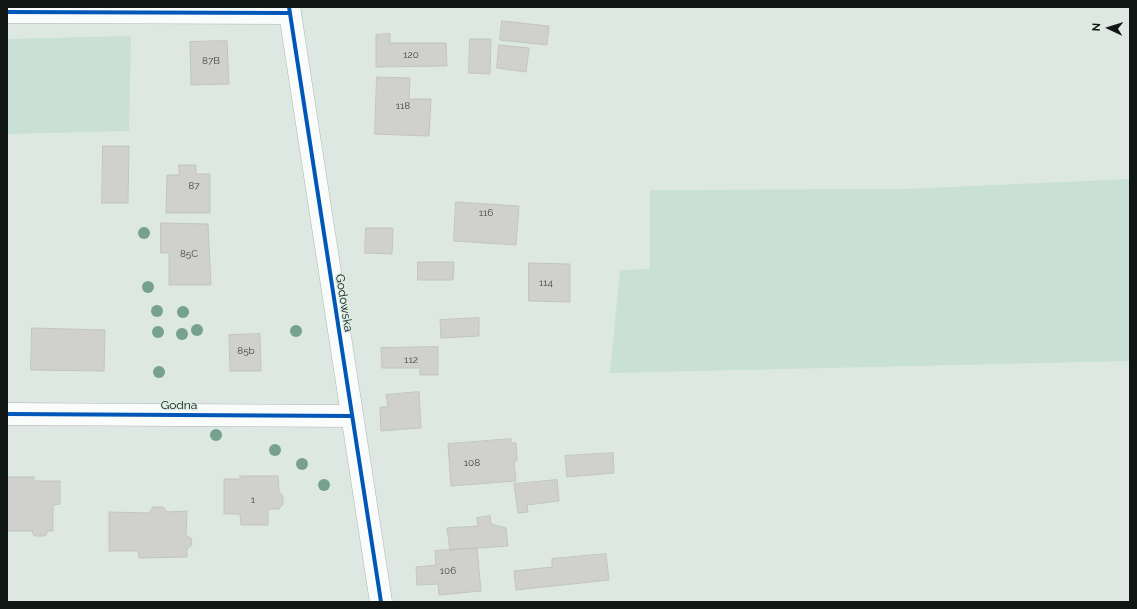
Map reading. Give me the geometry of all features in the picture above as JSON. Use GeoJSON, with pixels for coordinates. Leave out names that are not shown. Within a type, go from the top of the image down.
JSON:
{"type":"FeatureCollection","features":[{"type":"Feature","properties":{"kind":"street"},"geometry":{"type":"LineString","coordinates":[[7,12],[289,10]]}},
{"type":"Feature","properties":{"kind":"street","name":"Godowska"},"geometry":{"type":"LineString","coordinates":[[289,10],[381,602]]}},
{"type":"Feature","properties":{"kind":"street","name":"Godna"},"geometry":{"type":"LineString","coordinates":[[7,414],[351,416]]}},
{"type":"Feature","properties":{"kind":"green space"},"geometry":{"type":"Polygon","coordinates":[[[131,36],[129,131],[7,134],[7,39],[131,36]]]}},
{"type":"Feature","properties":{"kind":"green space"},"geometry":{"type":"Polygon","coordinates":[[[1130,179],[1130,361],[610,373],[620,270],[650,269],[650,190],[906,189],[1130,179]]]}},
{"type":"Feature","properties":{"kind":"building"},"geometry":{"type":"Polygon","coordinates":[[[502,21],[549,26],[547,45],[500,40],[502,21]]]}},
{"type":"Feature","properties":{"kind":"building"},"geometry":{"type":"Polygon","coordinates":[[[390,34],[390,43],[446,43],[447,66],[376,67],[376,35],[390,34]]]}},
{"type":"Feature","properties":{"kind":"building"},"geometry":{"type":"Polygon","coordinates":[[[470,39],[491,39],[490,74],[469,73],[470,39]]]}},
{"type":"Feature","properties":{"kind":"building"},"geometry":{"type":"Polygon","coordinates":[[[227,41],[229,84],[191,85],[190,42],[227,41]]]}},
{"type":"Feature","properties":{"kind":"building"},"geometry":{"type":"Polygon","coordinates":[[[499,45],[529,48],[526,72],[497,68],[499,45]]]}},
{"type":"Feature","properties":{"kind":"building"},"geometry":{"type":"Polygon","coordinates":[[[377,77],[410,78],[409,99],[431,99],[429,136],[375,134],[377,77]]]}},
{"type":"Feature","properties":{"kind":"building"},"geometry":{"type":"Polygon","coordinates":[[[103,146],[129,146],[128,203],[102,203],[103,146]]]}},
{"type":"Feature","properties":{"kind":"building"},"geometry":{"type":"Polygon","coordinates":[[[179,165],[196,165],[196,174],[210,174],[210,213],[166,213],[167,175],[179,175],[179,165]]]}},
{"type":"Feature","properties":{"kind":"building"},"geometry":{"type":"Polygon","coordinates":[[[456,202],[519,206],[516,245],[454,241],[456,202]]]}},
{"type":"Feature","properties":{"kind":"building"},"geometry":{"type":"Polygon","coordinates":[[[161,223],[208,224],[211,285],[169,285],[169,253],[161,253],[161,223]]]}},
{"type":"Feature","properties":{"kind":"building"},"geometry":{"type":"Polygon","coordinates":[[[366,228],[393,228],[392,254],[365,253],[366,228]]]}},
{"type":"Feature","properties":{"kind":"building"},"geometry":{"type":"Polygon","coordinates":[[[418,262],[454,262],[453,280],[418,280],[418,262]]]}},
{"type":"Feature","properties":{"kind":"building"},"geometry":{"type":"Polygon","coordinates":[[[529,263],[570,264],[570,302],[529,301],[529,263]]]}},
{"type":"Feature","properties":{"kind":"building"},"geometry":{"type":"Polygon","coordinates":[[[479,318],[479,336],[441,338],[440,320],[479,318]]]}},
{"type":"Feature","properties":{"kind":"building"},"geometry":{"type":"Polygon","coordinates":[[[32,328],[105,330],[104,371],[31,370],[32,328]]]}},
{"type":"Feature","properties":{"kind":"building"},"geometry":{"type":"Polygon","coordinates":[[[260,334],[261,371],[230,371],[229,335],[260,334]]]}},
{"type":"Feature","properties":{"kind":"building"},"geometry":{"type":"Polygon","coordinates":[[[438,347],[438,375],[420,375],[420,368],[382,368],[381,348],[438,347]]]}},
{"type":"Feature","properties":{"kind":"building"},"geometry":{"type":"Polygon","coordinates":[[[419,392],[421,428],[381,431],[380,407],[388,407],[386,395],[419,392]]]}},
{"type":"Feature","properties":{"kind":"building"},"geometry":{"type":"Polygon","coordinates":[[[511,439],[511,443],[516,443],[517,461],[514,461],[516,481],[451,486],[448,444],[511,439]]]}},
{"type":"Feature","properties":{"kind":"building"},"geometry":{"type":"Polygon","coordinates":[[[613,453],[614,473],[567,477],[565,456],[613,453]]]}},
{"type":"Feature","properties":{"kind":"building"},"geometry":{"type":"Polygon","coordinates":[[[240,476],[278,476],[279,492],[283,496],[283,504],[279,509],[268,509],[268,525],[241,525],[240,514],[224,514],[224,479],[240,479],[240,476]]]}},
{"type":"Feature","properties":{"kind":"building"},"geometry":{"type":"Polygon","coordinates":[[[7,477],[34,477],[34,481],[60,481],[60,504],[53,505],[53,531],[48,531],[45,536],[34,536],[32,531],[7,531],[7,477]]]}},
{"type":"Feature","properties":{"kind":"building"},"geometry":{"type":"Polygon","coordinates":[[[557,480],[559,501],[527,505],[528,512],[518,513],[514,484],[557,480]]]}},
{"type":"Feature","properties":{"kind":"building"},"geometry":{"type":"Polygon","coordinates":[[[153,507],[163,507],[167,512],[187,511],[186,536],[191,538],[192,545],[187,549],[187,557],[139,558],[138,551],[109,551],[109,512],[149,513],[153,507]]]}},
{"type":"Feature","properties":{"kind":"building"},"geometry":{"type":"Polygon","coordinates":[[[490,516],[491,524],[506,528],[508,546],[450,550],[447,528],[478,526],[477,518],[490,516]]]}},
{"type":"Feature","properties":{"kind":"building"},"geometry":{"type":"Polygon","coordinates":[[[477,548],[481,591],[439,595],[438,584],[417,585],[416,567],[436,565],[435,551],[477,548]]]}},
{"type":"Feature","properties":{"kind":"building"},"geometry":{"type":"Polygon","coordinates":[[[606,554],[609,580],[516,590],[514,571],[552,567],[552,559],[606,554]]]}},
{"type":"Feature","properties":{"kind":"cycle path"},"geometry":{"type":"LineString","coordinates":[[289,7],[381,602]]}},
{"type":"Feature","properties":{"kind":"cycle path"},"geometry":{"type":"LineString","coordinates":[[7,12],[290,13]]}},
{"type":"Feature","properties":{"kind":"cycle path"},"geometry":{"type":"LineString","coordinates":[[7,414],[351,416]]}}]}
